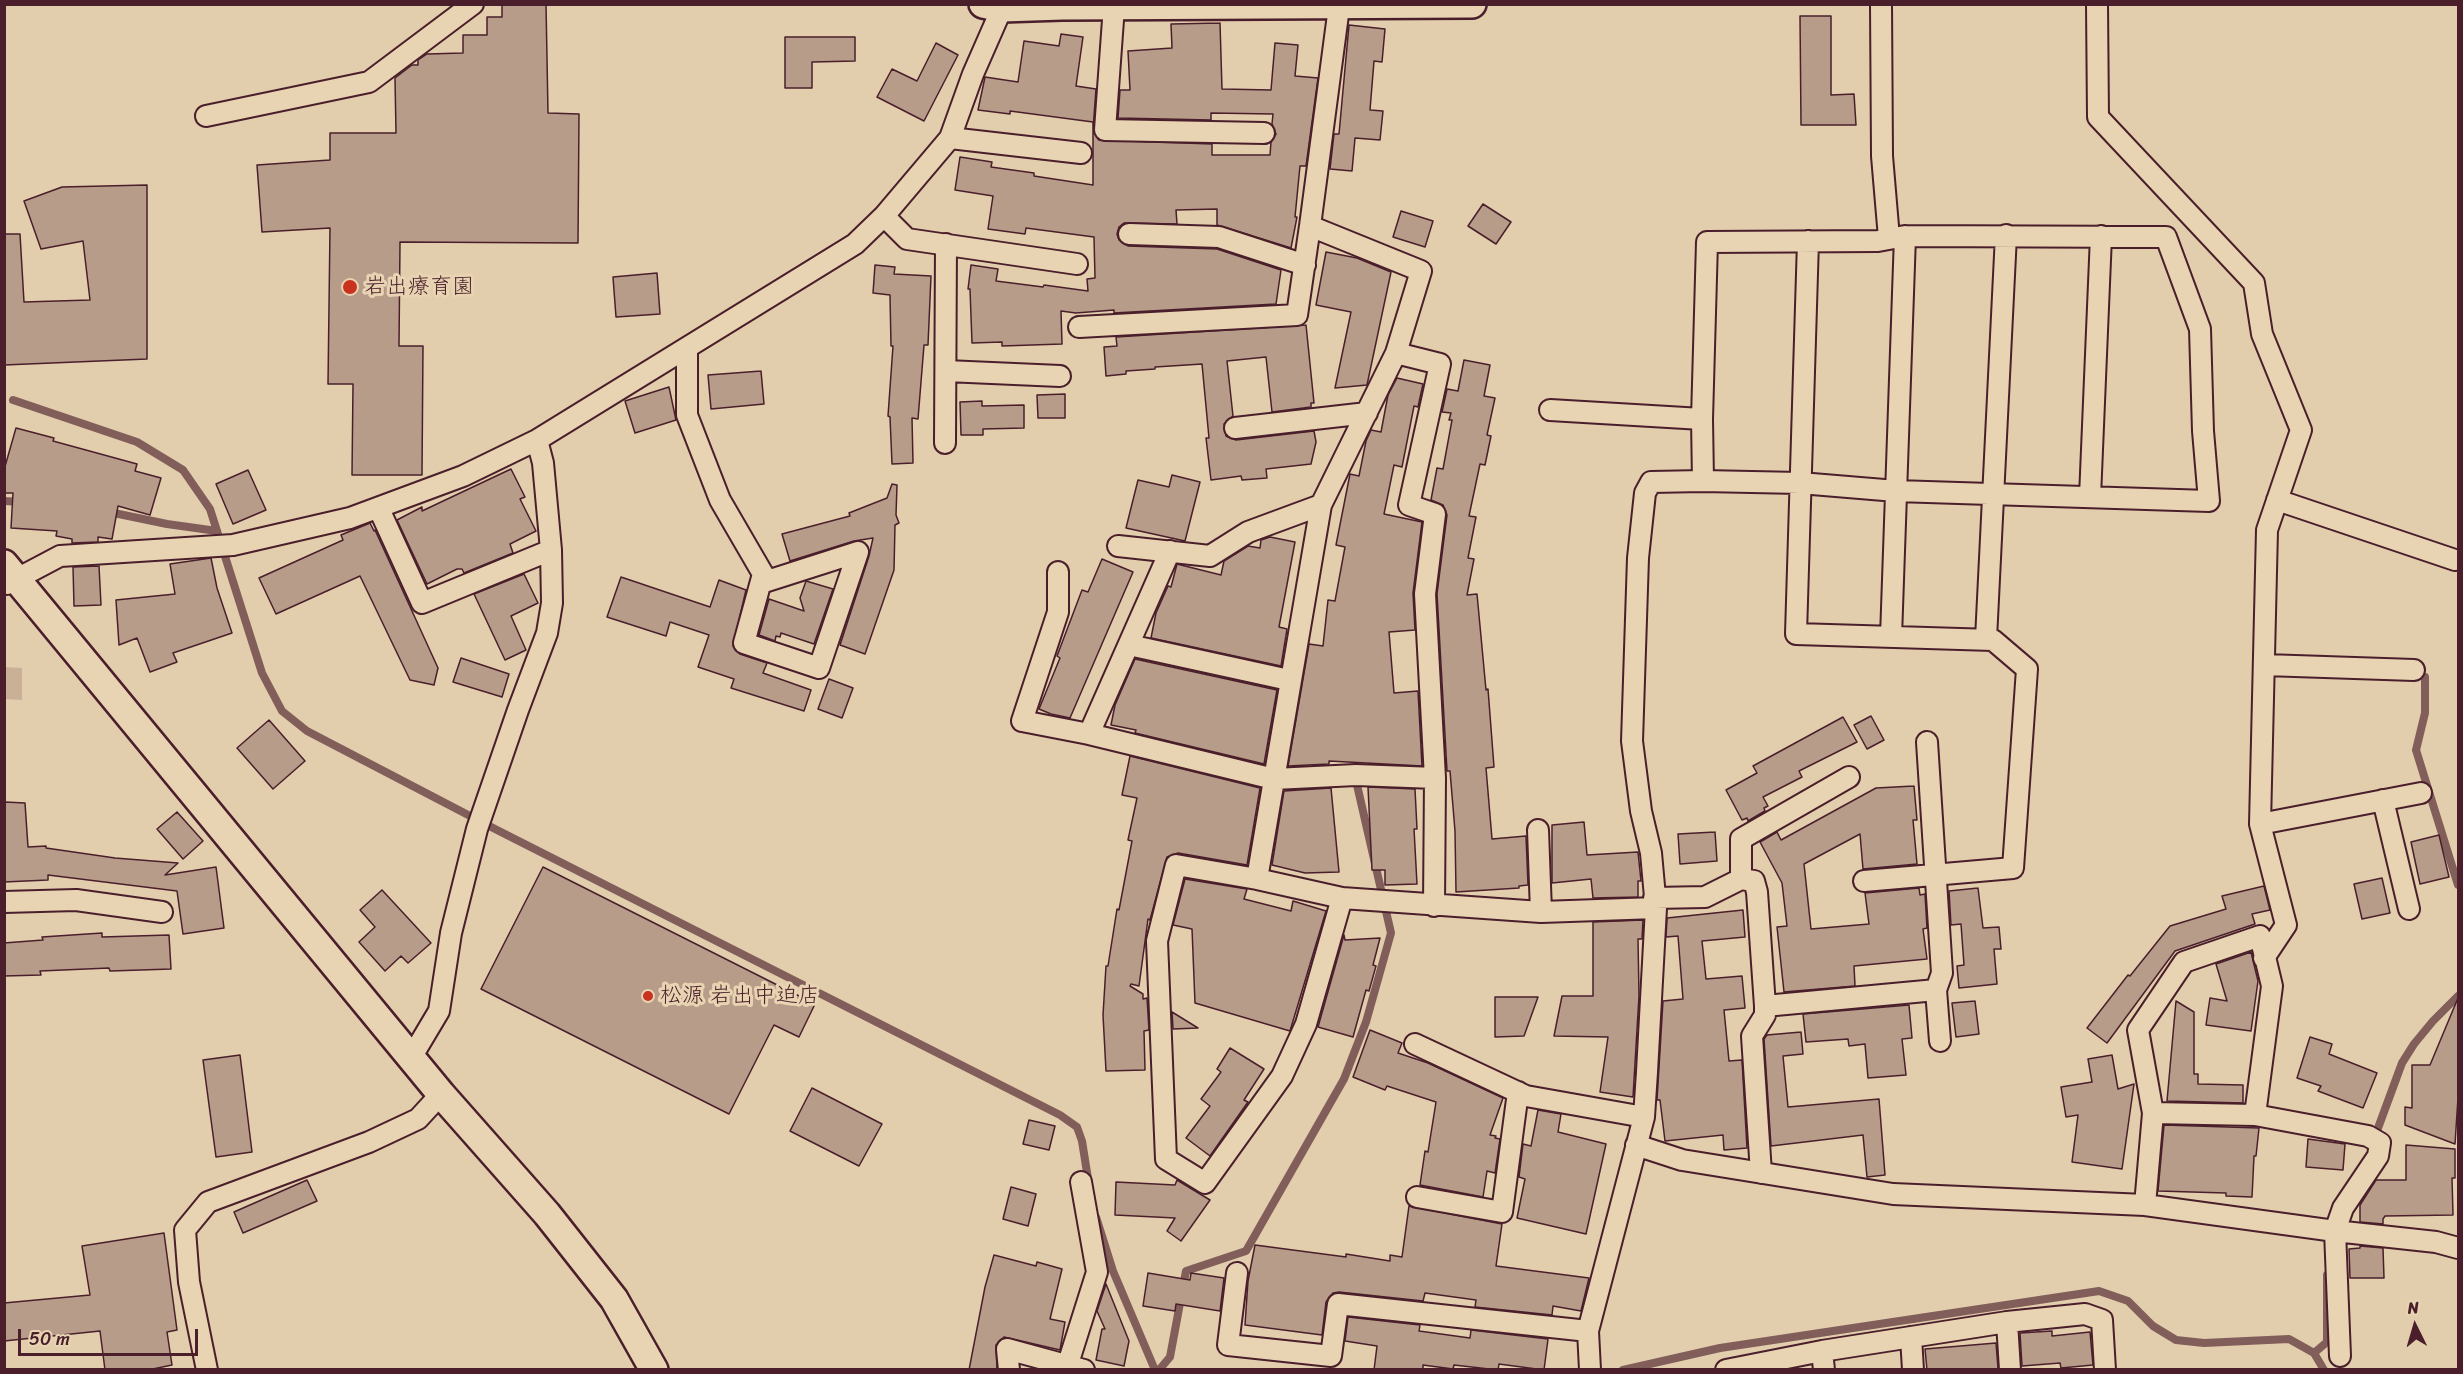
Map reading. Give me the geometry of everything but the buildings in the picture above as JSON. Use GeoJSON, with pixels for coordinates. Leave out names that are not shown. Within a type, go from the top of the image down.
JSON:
{"type":"FeatureCollection","features":[{"type":"Feature","properties":{"kind":"street"},"geometry":{"type":"LineString","coordinates":[[206,116],[369,82],[473,4]]}},
{"type":"Feature","properties":{"kind":"street"},"geometry":{"type":"LineString","coordinates":[[654,1370],[614,1299],[547,1214],[441,1094],[8,576],[60,556],[233,545],[351,518],[464,476],[537,440],[855,244],[884,216],[950,138],[973,74],[993,6],[1340,7],[1472,4]]}},
{"type":"Feature","properties":{"kind":"street"},"geometry":{"type":"LineString","coordinates":[[1881,4],[1881,156],[1897,237],[1896,491],[1891,637]]}},
{"type":"Feature","properties":{"kind":"street"},"geometry":{"type":"LineString","coordinates":[[2097,4],[2098,117],[2254,283],[2262,334],[2301,430],[2267,530],[2260,824],[2286,925],[2264,958]]}},
{"type":"Feature","properties":{"kind":"street"},"geometry":{"type":"LineString","coordinates":[[1114,6],[1105,130],[1264,133]]}},
{"type":"Feature","properties":{"kind":"street"},"geometry":{"type":"LineString","coordinates":[[1079,327],[1298,315],[1340,7]]}},
{"type":"Feature","properties":{"kind":"street"},"geometry":{"type":"LineString","coordinates":[[950,138],[1081,153]]}},
{"type":"Feature","properties":{"kind":"street"},"geometry":{"type":"LineString","coordinates":[[884,216],[907,239],[1077,264]]}},
{"type":"Feature","properties":{"kind":"street"},"geometry":{"type":"LineString","coordinates":[[1257,879],[1289,680],[1321,505],[1396,353],[1420,271],[1310,226]]}},
{"type":"Feature","properties":{"kind":"street"},"geometry":{"type":"LineString","coordinates":[[1130,234],[1219,237],[1305,265]]}},
{"type":"Feature","properties":{"kind":"street"},"geometry":{"type":"LineString","coordinates":[[1986,639],[2006,235]]}},
{"type":"Feature","properties":{"kind":"street"},"geometry":{"type":"LineString","coordinates":[[1590,1369],[1588,1331],[1644,1118],[1655,903],[1651,853],[1641,811],[1632,741],[1638,558],[1645,494],[1651,483],[1703,481],[1800,483],[1896,491],[2209,501],[2203,431],[2200,328],[2166,237],[2006,235],[1897,237],[1878,241],[1707,242],[1702,419],[1703,481]]}},
{"type":"Feature","properties":{"kind":"street"},"geometry":{"type":"LineString","coordinates":[[2090,497],[2101,236]]}},
{"type":"Feature","properties":{"kind":"street"},"geometry":{"type":"LineString","coordinates":[[1808,241],[1796,634],[1993,639],[2027,669],[2013,868],[1864,881]]}},
{"type":"Feature","properties":{"kind":"street"},"geometry":{"type":"LineString","coordinates":[[945,443],[946,244]]}},
{"type":"Feature","properties":{"kind":"street"},"geometry":{"type":"LineString","coordinates":[[687,348],[687,415],[720,500],[764,574],[761,583],[744,642],[819,668],[858,552],[761,583]]}},
{"type":"Feature","properties":{"kind":"street"},"geometry":{"type":"LineString","coordinates":[[1396,353],[1440,364],[1409,505],[1435,514],[1425,594],[1435,778],[1434,906]]}},
{"type":"Feature","properties":{"kind":"street"},"geometry":{"type":"LineString","coordinates":[[946,371],[1060,376]]}},
{"type":"Feature","properties":{"kind":"street"},"geometry":{"type":"LineString","coordinates":[[1550,410],[1702,419]]}},
{"type":"Feature","properties":{"kind":"street"},"geometry":{"type":"LineString","coordinates":[[1235,428],[1367,413]]}},
{"type":"Feature","properties":{"kind":"street"},"geometry":{"type":"LineString","coordinates":[[411,1058],[439,1011],[452,933],[477,829],[518,710],[548,633],[552,603],[550,550],[543,463],[537,440]]}},
{"type":"Feature","properties":{"kind":"street"},"geometry":{"type":"LineString","coordinates":[[2277,500],[2455,560]]}},
{"type":"Feature","properties":{"kind":"street"},"geometry":{"type":"LineString","coordinates":[[1118,546],[1210,556],[1248,532],[1321,505]]}},
{"type":"Feature","properties":{"kind":"street"},"geometry":{"type":"LineString","coordinates":[[379,509],[422,603],[550,550]]}},
{"type":"Feature","properties":{"kind":"street"},"geometry":{"type":"LineString","coordinates":[[1089,734],[1170,551]]}},
{"type":"Feature","properties":{"kind":"street"},"geometry":{"type":"LineString","coordinates":[[1058,572],[1058,612],[1022,721],[1089,734],[1274,779],[1356,776],[1435,778]]}},
{"type":"Feature","properties":{"kind":"street"},"geometry":{"type":"LineString","coordinates":[[1129,645],[1289,680]]}},
{"type":"Feature","properties":{"kind":"street"},"geometry":{"type":"LineString","coordinates":[[2265,665],[2414,670]]}},
{"type":"Feature","properties":{"kind":"street"},"geometry":{"type":"LineString","coordinates":[[1928,742],[1942,973],[1936,990],[1940,1041]]}},
{"type":"Feature","properties":{"kind":"street"},"geometry":{"type":"LineString","coordinates":[[1741,879],[1741,839],[1849,777]]}},
{"type":"Feature","properties":{"kind":"street"},"geometry":{"type":"LineString","coordinates":[[2260,824],[2421,793]]}},
{"type":"Feature","properties":{"kind":"street"},"geometry":{"type":"LineString","coordinates":[[2383,800],[2409,909]]}},
{"type":"Feature","properties":{"kind":"street"},"geometry":{"type":"LineString","coordinates":[[1538,830],[1541,912]]}},
{"type":"Feature","properties":{"kind":"street"},"geometry":{"type":"LineString","coordinates":[[1342,898],[1306,1024],[1282,1077],[1205,1183],[1166,1159],[1157,941],[1176,865],[1257,879],[1342,898],[1541,912],[1706,897],[1741,879],[1754,881],[1757,892],[1766,1015],[1752,1036],[1761,1173]]}},
{"type":"Feature","properties":{"kind":"street"},"geometry":{"type":"LineString","coordinates":[[4,902],[76,900],[162,912]]}},
{"type":"Feature","properties":{"kind":"street"},"geometry":{"type":"LineString","coordinates":[[2145,1205],[2153,1113],[2138,1030],[2184,962],[2260,936],[2272,986],[2255,1115]]}},
{"type":"Feature","properties":{"kind":"street"},"geometry":{"type":"LineString","coordinates":[[1765,1006],[1936,990]]}},
{"type":"Feature","properties":{"kind":"street"},"geometry":{"type":"LineString","coordinates":[[1415,1044],[1526,1096],[1644,1118]]}},
{"type":"Feature","properties":{"kind":"street"},"geometry":{"type":"LineString","coordinates":[[1417,1197],[1502,1212],[1518,1092]]}},
{"type":"Feature","properties":{"kind":"street"},"geometry":{"type":"LineString","coordinates":[[207,1370],[189,1282],[185,1230],[208,1202],[369,1142],[418,1119],[441,1094]]}},
{"type":"Feature","properties":{"kind":"street"},"geometry":{"type":"LineString","coordinates":[[2153,1113],[2255,1115],[2368,1136],[2380,1143],[2378,1156],[2343,1208],[2335,1231],[2340,1356]]}},
{"type":"Feature","properties":{"kind":"street"},"geometry":{"type":"LineString","coordinates":[[1636,1145],[1682,1160],[1893,1194],[2145,1205],[2335,1231],[2436,1242],[2458,1248]]}},
{"type":"Feature","properties":{"kind":"street"},"geometry":{"type":"LineString","coordinates":[[1009,1370],[1007,1349],[1072,1368],[1097,1272],[1081,1182]]}},
{"type":"Feature","properties":{"kind":"street"},"geometry":{"type":"LineString","coordinates":[[1237,1273],[1228,1345],[1331,1356],[1338,1304],[1588,1331]]}},
{"type":"Feature","properties":{"kind":"street"},"geometry":{"type":"LineString","coordinates":[[1726,1370],[1823,1360],[1911,1337],[2007,1322],[2085,1314],[2102,1320],[2105,1370]]}},
{"type":"Feature","properties":{"kind":"street"},"geometry":{"type":"LineString","coordinates":[[2007,1322],[2010,1370]]}},
{"type":"Feature","properties":{"kind":"street"},"geometry":{"type":"LineString","coordinates":[[1911,1337],[1913,1370]]}},
{"type":"Feature","properties":{"kind":"shaded area"},"geometry":{"type":"Polygon","coordinates":[[[4,667],[22,668],[22,700],[5,699],[4,667]]]}},
{"type":"Feature","properties":{"kind":"waterway"},"geometry":{"type":"LineString","coordinates":[[13,400],[137,442],[183,470],[210,509],[262,673],[282,711],[307,731],[497,830],[1060,1115],[1077,1127],[1082,1141],[1089,1185]]}},
{"type":"Feature","properties":{"kind":"waterway"},"geometry":{"type":"LineString","coordinates":[[4,501],[23,502]]}},
{"type":"Feature","properties":{"kind":"waterway"},"geometry":{"type":"LineString","coordinates":[[109,512],[217,531]]}},
{"type":"Feature","properties":{"kind":"waterway"},"geometry":{"type":"LineString","coordinates":[[2425,677],[2425,713],[2416,750],[2458,885]]}},
{"type":"Feature","properties":{"kind":"waterway"},"geometry":{"type":"LineString","coordinates":[[1159,1370],[1170,1357],[1186,1271],[1246,1251],[1344,1079],[1366,1022],[1391,933],[1357,785]]}},
{"type":"Feature","properties":{"kind":"waterway"},"geometry":{"type":"LineString","coordinates":[[2374,1139],[2402,1063],[2433,1021],[2458,996]]}},
{"type":"Feature","properties":{"kind":"waterway"},"geometry":{"type":"LineString","coordinates":[[1096,1217],[1113,1271],[1155,1370]]}},
{"type":"Feature","properties":{"kind":"waterway"},"geometry":{"type":"LineString","coordinates":[[2314,1353],[2327,1342],[2327,1275]]}},
{"type":"Feature","properties":{"kind":"waterway"},"geometry":{"type":"LineString","coordinates":[[1623,1370],[1720,1348],[2099,1291],[2128,1301],[2153,1326],[2176,1340],[2204,1343],[2289,1339],[2314,1353],[2324,1370]]}},
{"type":"Feature","properties":{"kind":"place","name":"岩出療育園"},"geometry":{"type":"Point","coordinates":[350,287]}},
{"type":"Feature","properties":{"kind":"place","name":"松源 岩出中迫店"},"geometry":{"type":"Point","coordinates":[648,996]}}]}
